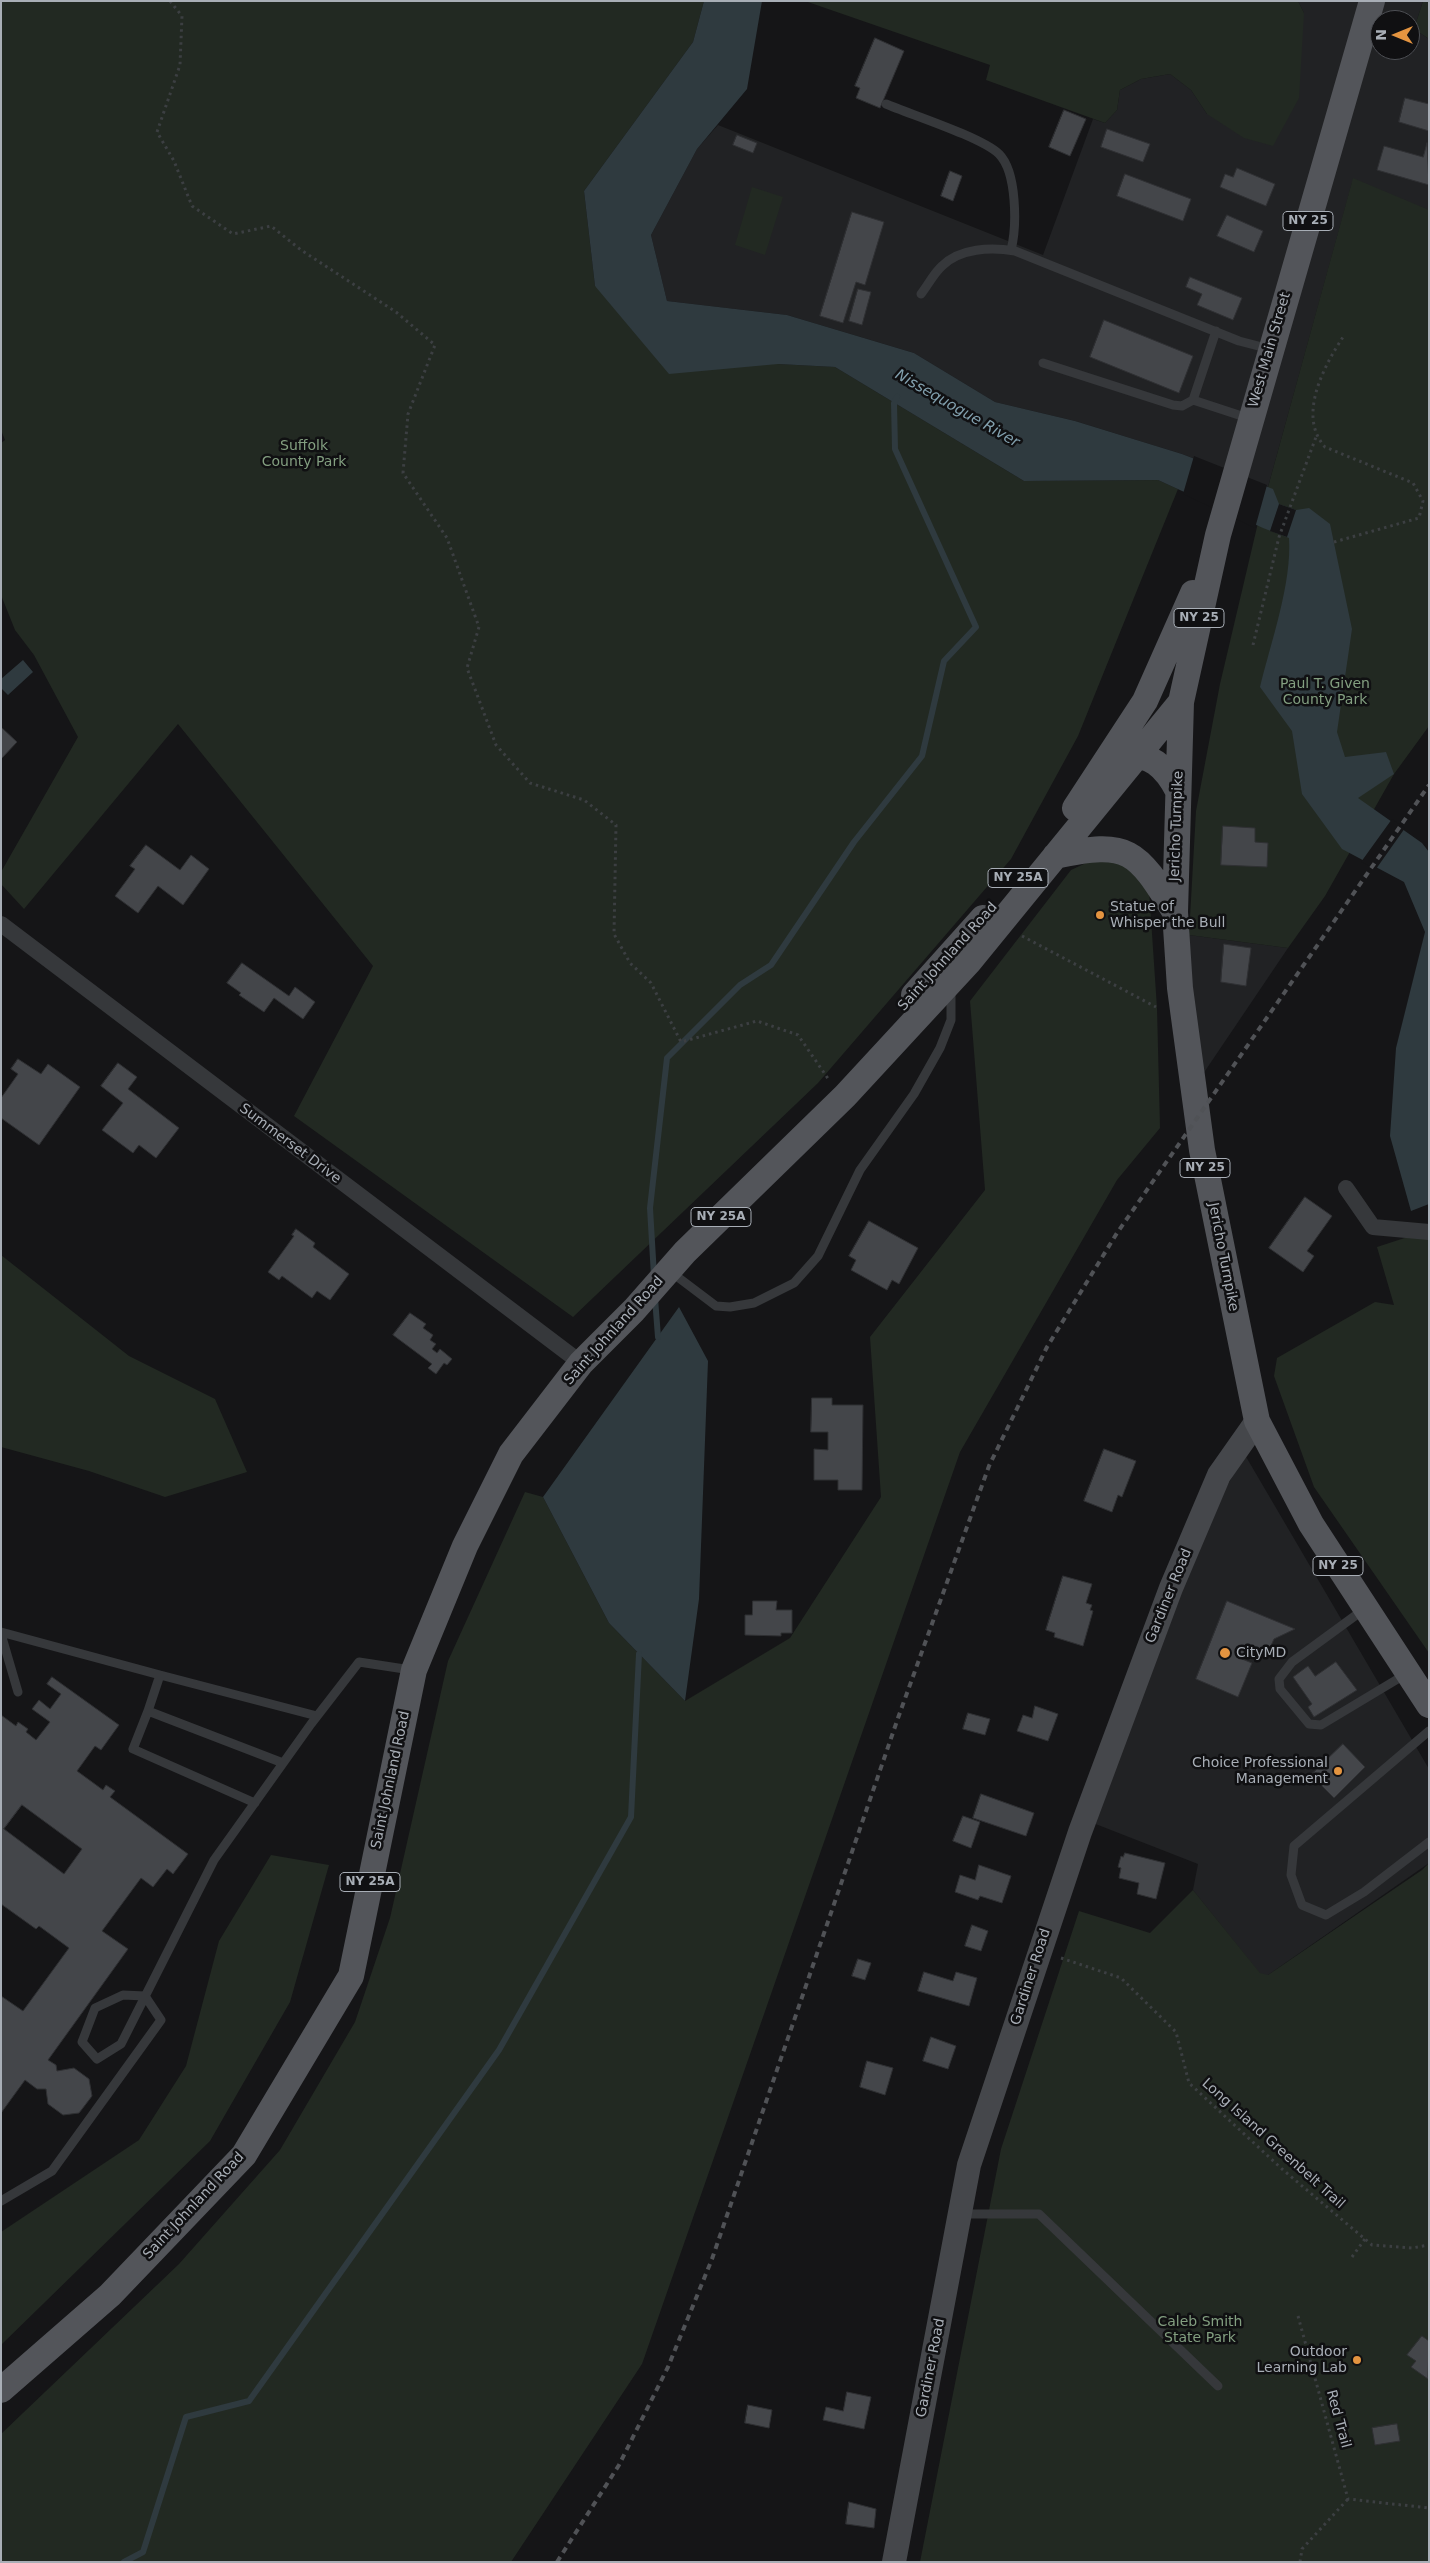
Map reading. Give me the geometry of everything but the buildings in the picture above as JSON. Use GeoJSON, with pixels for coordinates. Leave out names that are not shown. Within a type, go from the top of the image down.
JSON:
{"type":"FeatureCollection","features":[{"type":"Feature","properties":{"kind":"main road","name":"West Main Street"},"geometry":{"type":"LineString","coordinates":[[1181,702],[1218,535],[1372,1]]}},
{"type":"Feature","properties":{"kind":"main road","name":"Saint Johnland Road"},"geometry":{"type":"LineString","coordinates":[[757,1181],[874,1040],[1065,824],[1145,701],[1218,535]]}},
{"type":"Feature","properties":{"kind":"main road","name":"Saint Johnland Road"},"geometry":{"type":"LineString","coordinates":[[1,2390],[110,2295],[244,2155],[351,1976],[414,1670],[465,1546],[511,1454],[581,1363],[634,1310],[677,1261],[844,1096],[951,981],[1181,702]]}},
{"type":"Feature","properties":{"kind":"main road","name":"Jericho Turnpike"},"geometry":{"type":"LineString","coordinates":[[1181,702],[1175,912],[1180,988],[1202,1150],[1226,1278],[1257,1421],[1310,1524],[1429,1705]]}},
{"type":"Feature","properties":{"kind":"main road"},"geometry":{"type":"LineString","coordinates":[[1104,764],[1121,755],[1138,754],[1157,762],[1166,770],[1178,791]]}},
{"type":"Feature","properties":{"kind":"main road"},"geometry":{"type":"LineString","coordinates":[[1055,856],[1102,849],[1116,849],[1126,853],[1137,860],[1153,877],[1175,912]]}},
{"type":"Feature","properties":{"kind":"main road","name":"Gardiner Road"},"geometry":{"type":"LineString","coordinates":[[894,2562],[969,2165],[1080,1832],[1171,1588],[1219,1475],[1257,1421]]}},
{"type":"Feature","properties":{"kind":"street","name":"Summerset Drive"},"geometry":{"type":"LineString","coordinates":[[1,924],[581,1363]]}},
{"type":"Feature","properties":{"kind":"street"},"geometry":{"type":"LineString","coordinates":[[1346,1188],[1373,1227],[1429,1232]]}},
{"type":"Feature","properties":{"kind":"lane"},"geometry":{"type":"LineString","coordinates":[[886,104],[985,144],[1000,154],[1009,173],[1016,214],[1011,250]]}},
{"type":"Feature","properties":{"kind":"lane"},"geometry":{"type":"LineString","coordinates":[[921,294],[942,266],[964,252],[1004,248],[1239,341],[1271,349]]}},
{"type":"Feature","properties":{"kind":"lane"},"geometry":{"type":"LineString","coordinates":[[1043,363],[1173,405],[1182,406],[1193,400],[1216,331]]}},
{"type":"Feature","properties":{"kind":"lane"},"geometry":{"type":"LineString","coordinates":[[1193,400],[1248,429]]}},
{"type":"Feature","properties":{"kind":"lane"},"geometry":{"type":"LineString","coordinates":[[677,1261],[700,1295],[716,1306],[730,1307],[754,1303],[794,1283],[818,1256],[860,1170],[914,1094],[940,1048],[951,1020],[951,981]]}},
{"type":"Feature","properties":{"kind":"lane"},"geometry":{"type":"LineString","coordinates":[[1366,1608],[1292,1662],[1279,1679],[1280,1689],[1310,1724],[1321,1725],[1408,1673]]}},
{"type":"Feature","properties":{"kind":"lane"},"geometry":{"type":"LineString","coordinates":[[1,1633],[318,1716]]}},
{"type":"Feature","properties":{"kind":"lane"},"geometry":{"type":"LineString","coordinates":[[1,1633],[18,1692]]}},
{"type":"Feature","properties":{"kind":"lane"},"geometry":{"type":"LineString","coordinates":[[145,1996],[123,1995],[95,2008],[82,2042],[98,2059],[121,2044],[214,1860],[318,1716],[360,1662],[414,1670]]}},
{"type":"Feature","properties":{"kind":"lane"},"geometry":{"type":"LineString","coordinates":[[160,1675],[148,1711],[132,1749],[255,1803]]}},
{"type":"Feature","properties":{"kind":"lane"},"geometry":{"type":"LineString","coordinates":[[148,1711],[284,1763]]}},
{"type":"Feature","properties":{"kind":"lane"},"geometry":{"type":"LineString","coordinates":[[1429,1731],[1294,1846],[1291,1875],[1302,1906],[1326,1915],[1364,1892],[1429,1842]]}},
{"type":"Feature","properties":{"kind":"lane"},"geometry":{"type":"LineString","coordinates":[[1,2201],[52,2171],[161,2020],[145,1996]]}},
{"type":"Feature","properties":{"kind":"lane"},"geometry":{"type":"LineString","coordinates":[[960,2214],[1039,2214],[1218,2386]]}},
{"type":"Feature","properties":{"kind":"path"},"geometry":{"type":"LineString","coordinates":[[170,1],[182,16],[180,65],[157,132],[174,160],[192,206],[233,234],[271,226],[301,250],[396,312],[435,345],[408,414],[403,473],[447,538],[479,627],[467,668],[496,745],[530,783],[584,800],[616,825],[614,934],[630,963],[651,983],[681,1042],[757,1021],[798,1035],[827,1078]]}},
{"type":"Feature","properties":{"kind":"path"},"geometry":{"type":"LineString","coordinates":[[1252,645],[1279,537],[1289,505],[1316,437],[1313,418],[1316,396],[1325,364],[1343,337]]}},
{"type":"Feature","properties":{"kind":"path"},"geometry":{"type":"LineString","coordinates":[[1316,437],[1325,447],[1413,483],[1423,501],[1419,518],[1334,542]]}},
{"type":"Feature","properties":{"kind":"path"},"geometry":{"type":"LineString","coordinates":[[1022,936],[1156,1007]]}},
{"type":"Feature","properties":{"kind":"path","name":"Long Island Greenbelt Trail"},"geometry":{"type":"LineString","coordinates":[[1040,1950],[1121,1978],[1176,2032],[1189,2083],[1282,2169],[1365,2240],[1372,2245],[1412,2248],[1429,2245]]}},
{"type":"Feature","properties":{"kind":"path"},"geometry":{"type":"LineString","coordinates":[[1352,2257],[1365,2240]]}},
{"type":"Feature","properties":{"kind":"path","name":"Red Trail"},"geometry":{"type":"LineString","coordinates":[[1298,2316],[1348,2499]]}},
{"type":"Feature","properties":{"kind":"path"},"geometry":{"type":"LineString","coordinates":[[1300,2562],[1302,2549],[1348,2499],[1429,2508]]}},
{"type":"Feature","properties":{"kind":"shaded area"},"geometry":{"type":"Polygon","coordinates":[[[1298,1],[1423,1],[1420,10],[1370,10],[1370,60],[1420,60],[1420,33],[1429,39],[1429,212],[1352,183],[1268,487],[1182,454],[1075,421],[995,402],[914,353],[787,315],[667,301],[651,235],[697,149],[718,125],[1043,255],[1093,119],[1105,123],[1117,110],[1120,90],[1141,79],[1170,74],[1191,90],[1207,114],[1304,13],[1298,1]]]}},
{"type":"Feature","properties":{"kind":"shaded area"},"geometry":{"type":"Polygon","coordinates":[[[1189,935],[1288,948],[1203,1074],[1193,1001],[1189,935]]]}},
{"type":"Feature","properties":{"kind":"shaded area"},"geometry":{"type":"Polygon","coordinates":[[[1245,1455],[1429,1769],[1429,1863],[1268,1975],[1261,1975],[1193,1890],[1198,1864],[1093,1823],[1203,1527],[1245,1455]]]}},
{"type":"Feature","properties":{"kind":"green space","name":"Suffolk County Park"},"geometry":{"type":"Polygon","coordinates":[[[1,1],[704,1],[693,42],[584,191],[595,286],[778,364],[835,367],[1024,481],[1158,480],[1178,489],[1078,736],[1011,859],[818,1083],[573,1317],[294,1116],[373,966],[178,724],[24,909],[1,884],[1,872],[78,737],[34,655],[15,630],[1,595],[1,443],[5,440],[1,430],[1,1]]]}},
{"type":"Feature","properties":{"kind":"green space"},"geometry":{"type":"Polygon","coordinates":[[[805,1],[1298,1],[1304,13],[1299,98],[1273,146],[1244,138],[1207,114],[1191,90],[1170,74],[1141,79],[1120,90],[1117,110],[1105,123],[986,80],[990,65],[805,1]]]}},
{"type":"Feature","properties":{"kind":"green space"},"geometry":{"type":"Polygon","coordinates":[[[1423,1],[1429,1],[1429,39],[1420,33],[1420,10],[1423,1]]]}},
{"type":"Feature","properties":{"kind":"green space","name":"Paul T. Given County Park"},"geometry":{"type":"Polygon","coordinates":[[[1353,178],[1429,210],[1429,726],[1394,774],[1325,896],[1288,948],[1189,935],[1196,811],[1220,684],[1257,527],[1353,178]]]}},
{"type":"Feature","properties":{"kind":"green space"},"geometry":{"type":"Polygon","coordinates":[[[752,187],[783,197],[765,255],[735,245],[752,187]]]}},
{"type":"Feature","properties":{"kind":"green space"},"geometry":{"type":"Polygon","coordinates":[[[1101,856],[1132,863],[1149,889],[1157,1008],[1160,1128],[1117,1180],[960,1452],[642,2364],[511,2562],[1,2562],[1,2434],[179,2264],[280,2150],[355,2022],[390,1918],[448,1661],[525,1492],[543,1497],[609,1623],[685,1701],[790,1638],[881,1497],[870,1337],[985,1190],[970,1001],[1071,870],[1101,856]]]}},
{"type":"Feature","properties":{"kind":"green space"},"geometry":{"type":"Polygon","coordinates":[[[1429,1230],[1429,1653],[1314,1487],[1274,1376],[1277,1358],[1375,1302],[1394,1305],[1377,1247],[1429,1230]]]}},
{"type":"Feature","properties":{"kind":"green space"},"geometry":{"type":"Polygon","coordinates":[[[1,1255],[129,1356],[215,1399],[247,1472],[165,1497],[89,1471],[1,1447],[1,1255]]]}},
{"type":"Feature","properties":{"kind":"green space"},"geometry":{"type":"Polygon","coordinates":[[[271,1855],[329,1865],[290,2002],[210,2141],[1,2345],[1,2232],[139,2140],[186,2066],[219,1941],[271,1855]]]}},
{"type":"Feature","properties":{"kind":"green space","name":"Caleb Smith State Park"},"geometry":{"type":"Polygon","coordinates":[[[1429,1863],[1429,2562],[920,2562],[1001,2149],[1079,1911],[1150,1933],[1193,1890],[1260,1973],[1268,1975],[1422,1870],[1429,1863]]]}},
{"type":"Feature","properties":{"kind":"water","name":"Nissequogue River"},"geometry":{"type":"Polygon","coordinates":[[[704,1],[762,1],[747,89],[697,149],[651,235],[667,301],[787,315],[914,353],[995,402],[1075,421],[1182,454],[1273,489],[1279,504],[1296,510],[1309,508],[1330,524],[1352,629],[1337,732],[1345,757],[1386,752],[1394,774],[1358,798],[1422,843],[1429,852],[1429,1204],[1411,1211],[1390,1136],[1396,1048],[1425,932],[1404,882],[1342,849],[1302,794],[1292,731],[1260,687],[1284,593],[1289,555],[1289,538],[1158,480],[1024,481],[835,367],[778,364],[669,374],[595,286],[584,191],[693,42],[704,1]]]}},
{"type":"Feature","properties":{"kind":"water"},"geometry":{"type":"Polygon","coordinates":[[[23,660],[33,672],[8,695],[1,688],[1,679],[23,660]]]}},
{"type":"Feature","properties":{"kind":"water"},"geometry":{"type":"Polygon","coordinates":[[[679,1307],[708,1361],[699,1599],[685,1701],[609,1623],[543,1497],[679,1307]]]}},
{"type":"Feature","properties":{"kind":"pier"},"geometry":{"type":"Polygon","coordinates":[[[1194,456],[1267,485],[1255,528],[1183,494],[1194,456]]]}},
{"type":"Feature","properties":{"kind":"pier"},"geometry":{"type":"Polygon","coordinates":[[[1279,504],[1296,510],[1287,537],[1270,531],[1279,504]]]}},
{"type":"Feature","properties":{"kind":"pier"},"geometry":{"type":"Polygon","coordinates":[[[1392,819],[1405,828],[1376,869],[1361,862],[1392,819]]]}},
{"type":"Feature","properties":{"kind":"waterway"},"geometry":{"type":"LineString","coordinates":[[654,1276],[650,1208],[667,1058],[740,985],[771,965],[854,842],[922,756],[944,661],[976,627],[895,449],[894,403],[897,397]]}},
{"type":"Feature","properties":{"kind":"waterway"},"geometry":{"type":"LineString","coordinates":[[655,1298],[658,1337]]}},
{"type":"Feature","properties":{"kind":"waterway"},"geometry":{"type":"LineString","coordinates":[[124,2562],[143,2552],[186,2417],[249,2401],[499,2050],[631,1817],[639,1654]]}},
{"type":"Feature","properties":{"kind":"railway"},"geometry":{"type":"LineString","coordinates":[[557,2562],[619,2465],[668,2367],[712,2259],[898,1718],[989,1466],[1047,1347],[1117,1233],[1429,785]]}},
{"type":"Feature","properties":{"kind":"place","name":"Statue of Whisper the Bull"},"geometry":{"type":"Point","coordinates":[1100,915]}},
{"type":"Feature","properties":{"kind":"place","name":"CityMD"},"geometry":{"type":"Point","coordinates":[1225,1653]}},
{"type":"Feature","properties":{"kind":"place","name":"Choice Professional Management"},"geometry":{"type":"Point","coordinates":[1338,1771]}},
{"type":"Feature","properties":{"kind":"place","name":"Outdoor Learning Lab"},"geometry":{"type":"Point","coordinates":[1357,2360]}}]}
